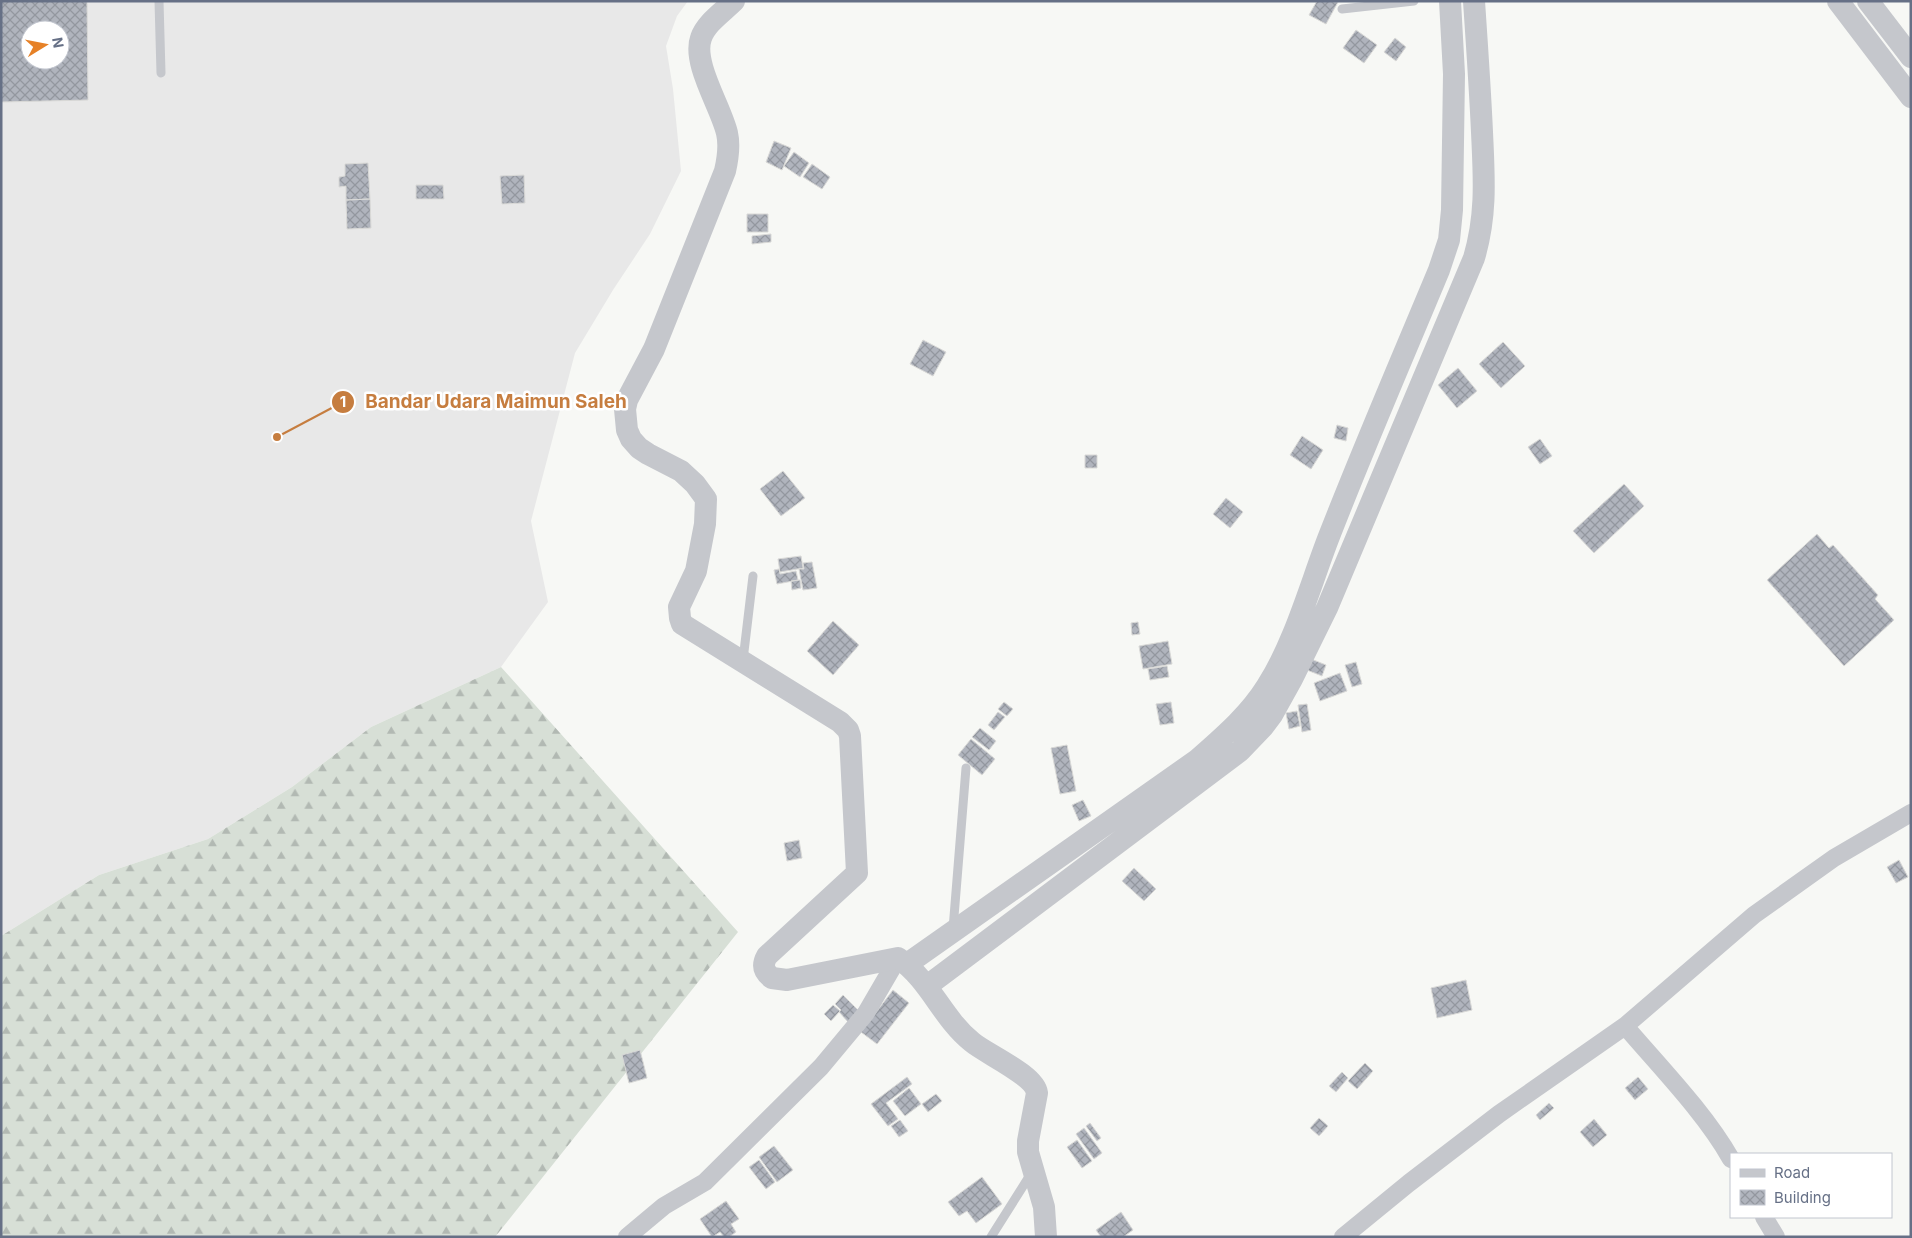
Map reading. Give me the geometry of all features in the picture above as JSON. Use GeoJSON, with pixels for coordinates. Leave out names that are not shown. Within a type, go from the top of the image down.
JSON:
{"type":"FeatureCollection","features":[{"type":"Feature","properties":{"kind":"street"},"geometry":{"type":"LineString","coordinates":[[734,1],[708,26],[699,45],[703,70],[724,121],[727,134],[728,154],[725,171],[654,349],[628,400],[625,420],[631,438],[639,448],[681,471],[695,484],[706,499],[707,510],[701,552],[696,571],[679,607],[680,618],[688,628],[844,726],[850,736],[857,873],[767,956],[763,962],[764,969],[772,978],[787,980],[903,961],[952,934],[1198,760],[1231,730],[1257,701],[1268,685],[1280,663],[1449,240],[1452,223],[1453,192],[1454,74],[1450,1]]}},
{"type":"Feature","properties":{"kind":"street"},"geometry":{"type":"LineString","coordinates":[[927,986],[1240,751],[1272,715],[1292,679],[1327,608],[1474,258],[1482,226],[1484,196],[1474,1]]}},
{"type":"Feature","properties":{"kind":"street"},"geometry":{"type":"LineString","coordinates":[[1838,1],[1911,97]]}},
{"type":"Feature","properties":{"kind":"street"},"geometry":{"type":"LineString","coordinates":[[1868,1],[1911,57]]}},
{"type":"Feature","properties":{"kind":"street"},"geometry":{"type":"LineString","coordinates":[[1454,74],[1479,73]]}},
{"type":"Feature","properties":{"kind":"street"},"geometry":{"type":"LineString","coordinates":[[1343,1237],[1409,1183],[1499,1114],[1625,1026],[1754,915],[1834,858],[1911,813]]}},
{"type":"Feature","properties":{"kind":"street"},"geometry":{"type":"LineString","coordinates":[[903,961],[927,986],[957,1029],[981,1049],[1026,1077],[1037,1089],[1027,1146],[1044,1207],[1046,1237]]}},
{"type":"Feature","properties":{"kind":"street"},"geometry":{"type":"LineString","coordinates":[[627,1237],[664,1206],[705,1182],[821,1067],[866,1013],[903,961]]}},
{"type":"Feature","properties":{"kind":"street"},"geometry":{"type":"LineString","coordinates":[[1625,1026],[1674,1083],[1730,1158]]}},
{"type":"Feature","properties":{"kind":"street"},"geometry":{"type":"LineString","coordinates":[[1765,1218],[1776,1237]]}},
{"type":"Feature","properties":{"kind":"lane"},"geometry":{"type":"LineString","coordinates":[[159,1],[161,73]]}},
{"type":"Feature","properties":{"kind":"lane"},"geometry":{"type":"LineString","coordinates":[[1342,9],[1414,1]]}},
{"type":"Feature","properties":{"kind":"lane"},"geometry":{"type":"LineString","coordinates":[[742,662],[753,576]]}},
{"type":"Feature","properties":{"kind":"lane"},"geometry":{"type":"LineString","coordinates":[[952,934],[966,768]]}},
{"type":"Feature","properties":{"kind":"lane"},"geometry":{"type":"LineString","coordinates":[[990,1237],[1033,1170]]}},
{"type":"Feature","properties":{"kind":"shaded area"},"geometry":{"type":"Polygon","coordinates":[[[1,1],[688,1],[677,16],[666,46],[673,89],[681,171],[650,234],[575,353],[531,521],[548,602],[501,667],[371,727],[292,787],[208,839],[99,875],[1,936],[1,1]]]}},
{"type":"Feature","properties":{"kind":"green space"},"geometry":{"type":"Polygon","coordinates":[[[501,667],[738,932],[495,1237],[1,1237],[1,936],[99,875],[208,839],[292,787],[371,727],[501,667]]]}},
{"type":"Feature","properties":{"kind":"building"},"geometry":{"type":"Polygon","coordinates":[[[1,1],[87,1],[88,100],[1,102],[1,1]]]}},
{"type":"Feature","properties":{"kind":"building"},"geometry":{"type":"Polygon","coordinates":[[[1317,1],[1338,2],[1326,24],[1309,15],[1317,1]]]}},
{"type":"Feature","properties":{"kind":"building"},"geometry":{"type":"Polygon","coordinates":[[[1356,30],[1377,45],[1364,63],[1343,48],[1356,30]]]}},
{"type":"Feature","properties":{"kind":"building"},"geometry":{"type":"Polygon","coordinates":[[[1395,38],[1406,47],[1396,61],[1384,52],[1395,38]]]}},
{"type":"Feature","properties":{"kind":"building"},"geometry":{"type":"Polygon","coordinates":[[[774,141],[791,148],[782,170],[766,162],[774,141]]]}},
{"type":"Feature","properties":{"kind":"building"},"geometry":{"type":"Polygon","coordinates":[[[794,152],[809,163],[800,177],[784,166],[794,152]]]}},
{"type":"Feature","properties":{"kind":"building"},"geometry":{"type":"Polygon","coordinates":[[[368,163],[370,199],[346,200],[346,186],[339,187],[339,177],[345,176],[345,164],[368,163]]]}},
{"type":"Feature","properties":{"kind":"building"},"geometry":{"type":"Polygon","coordinates":[[[812,164],[830,177],[822,189],[803,177],[812,164]]]}},
{"type":"Feature","properties":{"kind":"building"},"geometry":{"type":"Polygon","coordinates":[[[524,175],[525,203],[502,204],[500,176],[524,175]]]}},
{"type":"Feature","properties":{"kind":"building"},"geometry":{"type":"Polygon","coordinates":[[[416,185],[443,185],[444,199],[416,199],[416,185]]]}},
{"type":"Feature","properties":{"kind":"building"},"geometry":{"type":"Polygon","coordinates":[[[370,199],[371,228],[347,229],[346,200],[370,199]]]}},
{"type":"Feature","properties":{"kind":"building"},"geometry":{"type":"Polygon","coordinates":[[[747,214],[768,214],[768,232],[747,232],[747,214]]]}},
{"type":"Feature","properties":{"kind":"building"},"geometry":{"type":"Polygon","coordinates":[[[771,234],[771,242],[752,244],[752,236],[771,234]]]}},
{"type":"Feature","properties":{"kind":"building"},"geometry":{"type":"Polygon","coordinates":[[[923,340],[946,352],[933,376],[910,364],[923,340]]]}},
{"type":"Feature","properties":{"kind":"building"},"geometry":{"type":"Polygon","coordinates":[[[1503,342],[1525,366],[1501,388],[1479,364],[1503,342]]]}},
{"type":"Feature","properties":{"kind":"building"},"geometry":{"type":"Polygon","coordinates":[[[1458,368],[1477,391],[1457,408],[1438,385],[1458,368]]]}},
{"type":"Feature","properties":{"kind":"building"},"geometry":{"type":"Polygon","coordinates":[[[1337,425],[1348,428],[1346,441],[1334,438],[1337,425]]]}},
{"type":"Feature","properties":{"kind":"building"},"geometry":{"type":"Polygon","coordinates":[[[1302,436],[1323,450],[1311,469],[1290,455],[1302,436]]]}},
{"type":"Feature","properties":{"kind":"building"},"geometry":{"type":"Polygon","coordinates":[[[1540,439],[1552,456],[1540,464],[1528,447],[1540,439]]]}},
{"type":"Feature","properties":{"kind":"building"},"geometry":{"type":"Polygon","coordinates":[[[1085,455],[1097,455],[1097,468],[1085,468],[1085,455]]]}},
{"type":"Feature","properties":{"kind":"building"},"geometry":{"type":"Polygon","coordinates":[[[783,471],[805,498],[781,516],[760,489],[783,471]]]}},
{"type":"Feature","properties":{"kind":"building"},"geometry":{"type":"Polygon","coordinates":[[[1624,484],[1644,506],[1594,553],[1573,531],[1624,484]]]}},
{"type":"Feature","properties":{"kind":"building"},"geometry":{"type":"Polygon","coordinates":[[[1226,498],[1243,512],[1230,528],[1213,514],[1226,498]]]}},
{"type":"Feature","properties":{"kind":"building"},"geometry":{"type":"Polygon","coordinates":[[[1817,534],[1829,548],[1833,545],[1878,595],[1875,599],[1894,620],[1844,666],[1767,580],[1817,534]]]}},
{"type":"Feature","properties":{"kind":"building"},"geometry":{"type":"Polygon","coordinates":[[[801,556],[803,568],[780,572],[778,559],[801,556]]]}},
{"type":"Feature","properties":{"kind":"building"},"geometry":{"type":"Polygon","coordinates":[[[812,562],[817,588],[803,590],[799,569],[804,569],[803,563],[812,562]]]}},
{"type":"Feature","properties":{"kind":"building"},"geometry":{"type":"Polygon","coordinates":[[[779,569],[780,574],[796,571],[798,580],[777,584],[774,570],[779,569]]]}},
{"type":"Feature","properties":{"kind":"building"},"geometry":{"type":"Polygon","coordinates":[[[800,580],[801,588],[792,590],[791,581],[800,580]]]}},
{"type":"Feature","properties":{"kind":"building"},"geometry":{"type":"Polygon","coordinates":[[[833,621],[859,645],[833,675],[807,651],[833,621]]]}},
{"type":"Feature","properties":{"kind":"building"},"geometry":{"type":"Polygon","coordinates":[[[1138,622],[1140,634],[1132,635],[1131,623],[1138,622]]]}},
{"type":"Feature","properties":{"kind":"building"},"geometry":{"type":"Polygon","coordinates":[[[1168,641],[1172,664],[1143,669],[1139,646],[1168,641]]]}},
{"type":"Feature","properties":{"kind":"building"},"geometry":{"type":"Polygon","coordinates":[[[1311,659],[1326,665],[1322,676],[1307,670],[1311,659]]]}},
{"type":"Feature","properties":{"kind":"building"},"geometry":{"type":"Polygon","coordinates":[[[1356,662],[1362,684],[1352,687],[1345,665],[1356,662]]]}},
{"type":"Feature","properties":{"kind":"building"},"geometry":{"type":"Polygon","coordinates":[[[1167,666],[1169,677],[1150,680],[1148,669],[1167,666]]]}},
{"type":"Feature","properties":{"kind":"building"},"geometry":{"type":"Polygon","coordinates":[[[1340,673],[1347,691],[1320,701],[1314,683],[1340,673]]]}},
{"type":"Feature","properties":{"kind":"building"},"geometry":{"type":"Polygon","coordinates":[[[1004,702],[1013,709],[1007,716],[998,709],[1004,702]]]}},
{"type":"Feature","properties":{"kind":"building"},"geometry":{"type":"Polygon","coordinates":[[[1171,702],[1174,723],[1160,725],[1156,704],[1171,702]]]}},
{"type":"Feature","properties":{"kind":"building"},"geometry":{"type":"Polygon","coordinates":[[[1307,704],[1311,730],[1302,732],[1298,705],[1307,704]]]}},
{"type":"Feature","properties":{"kind":"building"},"geometry":{"type":"Polygon","coordinates":[[[1297,711],[1300,726],[1289,729],[1286,713],[1297,711]]]}},
{"type":"Feature","properties":{"kind":"building"},"geometry":{"type":"Polygon","coordinates":[[[998,712],[1005,717],[994,730],[988,725],[998,712]]]}},
{"type":"Feature","properties":{"kind":"building"},"geometry":{"type":"Polygon","coordinates":[[[980,728],[996,741],[989,750],[972,737],[980,728]]]}},
{"type":"Feature","properties":{"kind":"building"},"geometry":{"type":"Polygon","coordinates":[[[971,739],[995,759],[982,775],[958,755],[971,739]]]}},
{"type":"Feature","properties":{"kind":"building"},"geometry":{"type":"Polygon","coordinates":[[[1067,745],[1076,791],[1060,794],[1051,748],[1067,745]]]}},
{"type":"Feature","properties":{"kind":"building"},"geometry":{"type":"Polygon","coordinates":[[[1083,800],[1091,816],[1079,821],[1072,805],[1083,800]]]}},
{"type":"Feature","properties":{"kind":"building"},"geometry":{"type":"Polygon","coordinates":[[[799,840],[802,858],[787,861],[784,843],[799,840]]]}},
{"type":"Feature","properties":{"kind":"building"},"geometry":{"type":"Polygon","coordinates":[[[1899,860],[1908,877],[1896,883],[1887,867],[1899,860]]]}},
{"type":"Feature","properties":{"kind":"building"},"geometry":{"type":"Polygon","coordinates":[[[1134,868],[1156,889],[1144,901],[1122,881],[1134,868]]]}},
{"type":"Feature","properties":{"kind":"building"},"geometry":{"type":"Polygon","coordinates":[[[1466,980],[1472,1010],[1437,1018],[1431,988],[1466,980]]]}},
{"type":"Feature","properties":{"kind":"building"},"geometry":{"type":"Polygon","coordinates":[[[893,990],[909,1003],[877,1044],[861,1032],[893,990]]]}},
{"type":"Feature","properties":{"kind":"building"},"geometry":{"type":"Polygon","coordinates":[[[843,995],[860,1012],[849,1023],[839,1012],[841,1010],[835,1004],[843,995]]]}},
{"type":"Feature","properties":{"kind":"building"},"geometry":{"type":"Polygon","coordinates":[[[833,1005],[840,1011],[831,1021],[824,1014],[833,1005]]]}},
{"type":"Feature","properties":{"kind":"building"},"geometry":{"type":"Polygon","coordinates":[[[640,1050],[647,1078],[629,1083],[622,1055],[640,1050]]]}},
{"type":"Feature","properties":{"kind":"building"},"geometry":{"type":"Polygon","coordinates":[[[1365,1063],[1373,1071],[1357,1089],[1348,1081],[1365,1063]]]}},
{"type":"Feature","properties":{"kind":"building"},"geometry":{"type":"Polygon","coordinates":[[[1342,1072],[1348,1078],[1336,1092],[1329,1086],[1342,1072]]]}},
{"type":"Feature","properties":{"kind":"building"},"geometry":{"type":"Polygon","coordinates":[[[907,1077],[912,1084],[886,1103],[898,1119],[888,1126],[871,1104],[907,1077]]]}},
{"type":"Feature","properties":{"kind":"building"},"geometry":{"type":"Polygon","coordinates":[[[1638,1077],[1648,1089],[1635,1100],[1625,1088],[1638,1077]]]}},
{"type":"Feature","properties":{"kind":"building"},"geometry":{"type":"Polygon","coordinates":[[[909,1088],[921,1104],[905,1116],[893,1101],[909,1088]]]}},
{"type":"Feature","properties":{"kind":"building"},"geometry":{"type":"Polygon","coordinates":[[[936,1094],[942,1101],[928,1112],[922,1104],[936,1094]]]}},
{"type":"Feature","properties":{"kind":"building"},"geometry":{"type":"Polygon","coordinates":[[[1549,1103],[1554,1108],[1540,1120],[1536,1115],[1549,1103]]]}},
{"type":"Feature","properties":{"kind":"building"},"geometry":{"type":"Polygon","coordinates":[[[1319,1118],[1328,1126],[1319,1136],[1310,1128],[1319,1118]]]}},
{"type":"Feature","properties":{"kind":"building"},"geometry":{"type":"Polygon","coordinates":[[[1594,1119],[1607,1135],[1593,1147],[1580,1132],[1594,1119]]]}},
{"type":"Feature","properties":{"kind":"building"},"geometry":{"type":"Polygon","coordinates":[[[900,1120],[908,1131],[899,1137],[891,1126],[900,1120]]]}},
{"type":"Feature","properties":{"kind":"building"},"geometry":{"type":"Polygon","coordinates":[[[1090,1123],[1101,1138],[1097,1141],[1086,1126],[1090,1123]]]}},
{"type":"Feature","properties":{"kind":"building"},"geometry":{"type":"Polygon","coordinates":[[[1084,1128],[1102,1153],[1094,1159],[1076,1134],[1084,1128]]]}},
{"type":"Feature","properties":{"kind":"building"},"geometry":{"type":"Polygon","coordinates":[[[1077,1140],[1092,1161],[1082,1168],[1067,1147],[1077,1140]]]}},
{"type":"Feature","properties":{"kind":"building"},"geometry":{"type":"Polygon","coordinates":[[[774,1146],[793,1170],[777,1182],[759,1157],[774,1146]]]}},
{"type":"Feature","properties":{"kind":"building"},"geometry":{"type":"Polygon","coordinates":[[[759,1160],[775,1182],[766,1189],[749,1167],[759,1160]]]}},
{"type":"Feature","properties":{"kind":"building"},"geometry":{"type":"Polygon","coordinates":[[[982,1177],[1002,1204],[976,1223],[967,1211],[959,1216],[948,1202],[982,1177]]]}},
{"type":"Feature","properties":{"kind":"building"},"geometry":{"type":"Polygon","coordinates":[[[726,1201],[739,1219],[731,1224],[736,1232],[729,1237],[724,1237],[720,1232],[712,1237],[700,1219],[726,1201]]]}},
{"type":"Feature","properties":{"kind":"building"},"geometry":{"type":"Polygon","coordinates":[[[1121,1212],[1133,1230],[1123,1237],[1101,1237],[1096,1230],[1121,1212]]]}},
{"type":"Feature","properties":{"kind":"place","name":"Bandar Udara Maimun Saleh"},"geometry":{"type":"Point","coordinates":[277,437]}}]}
